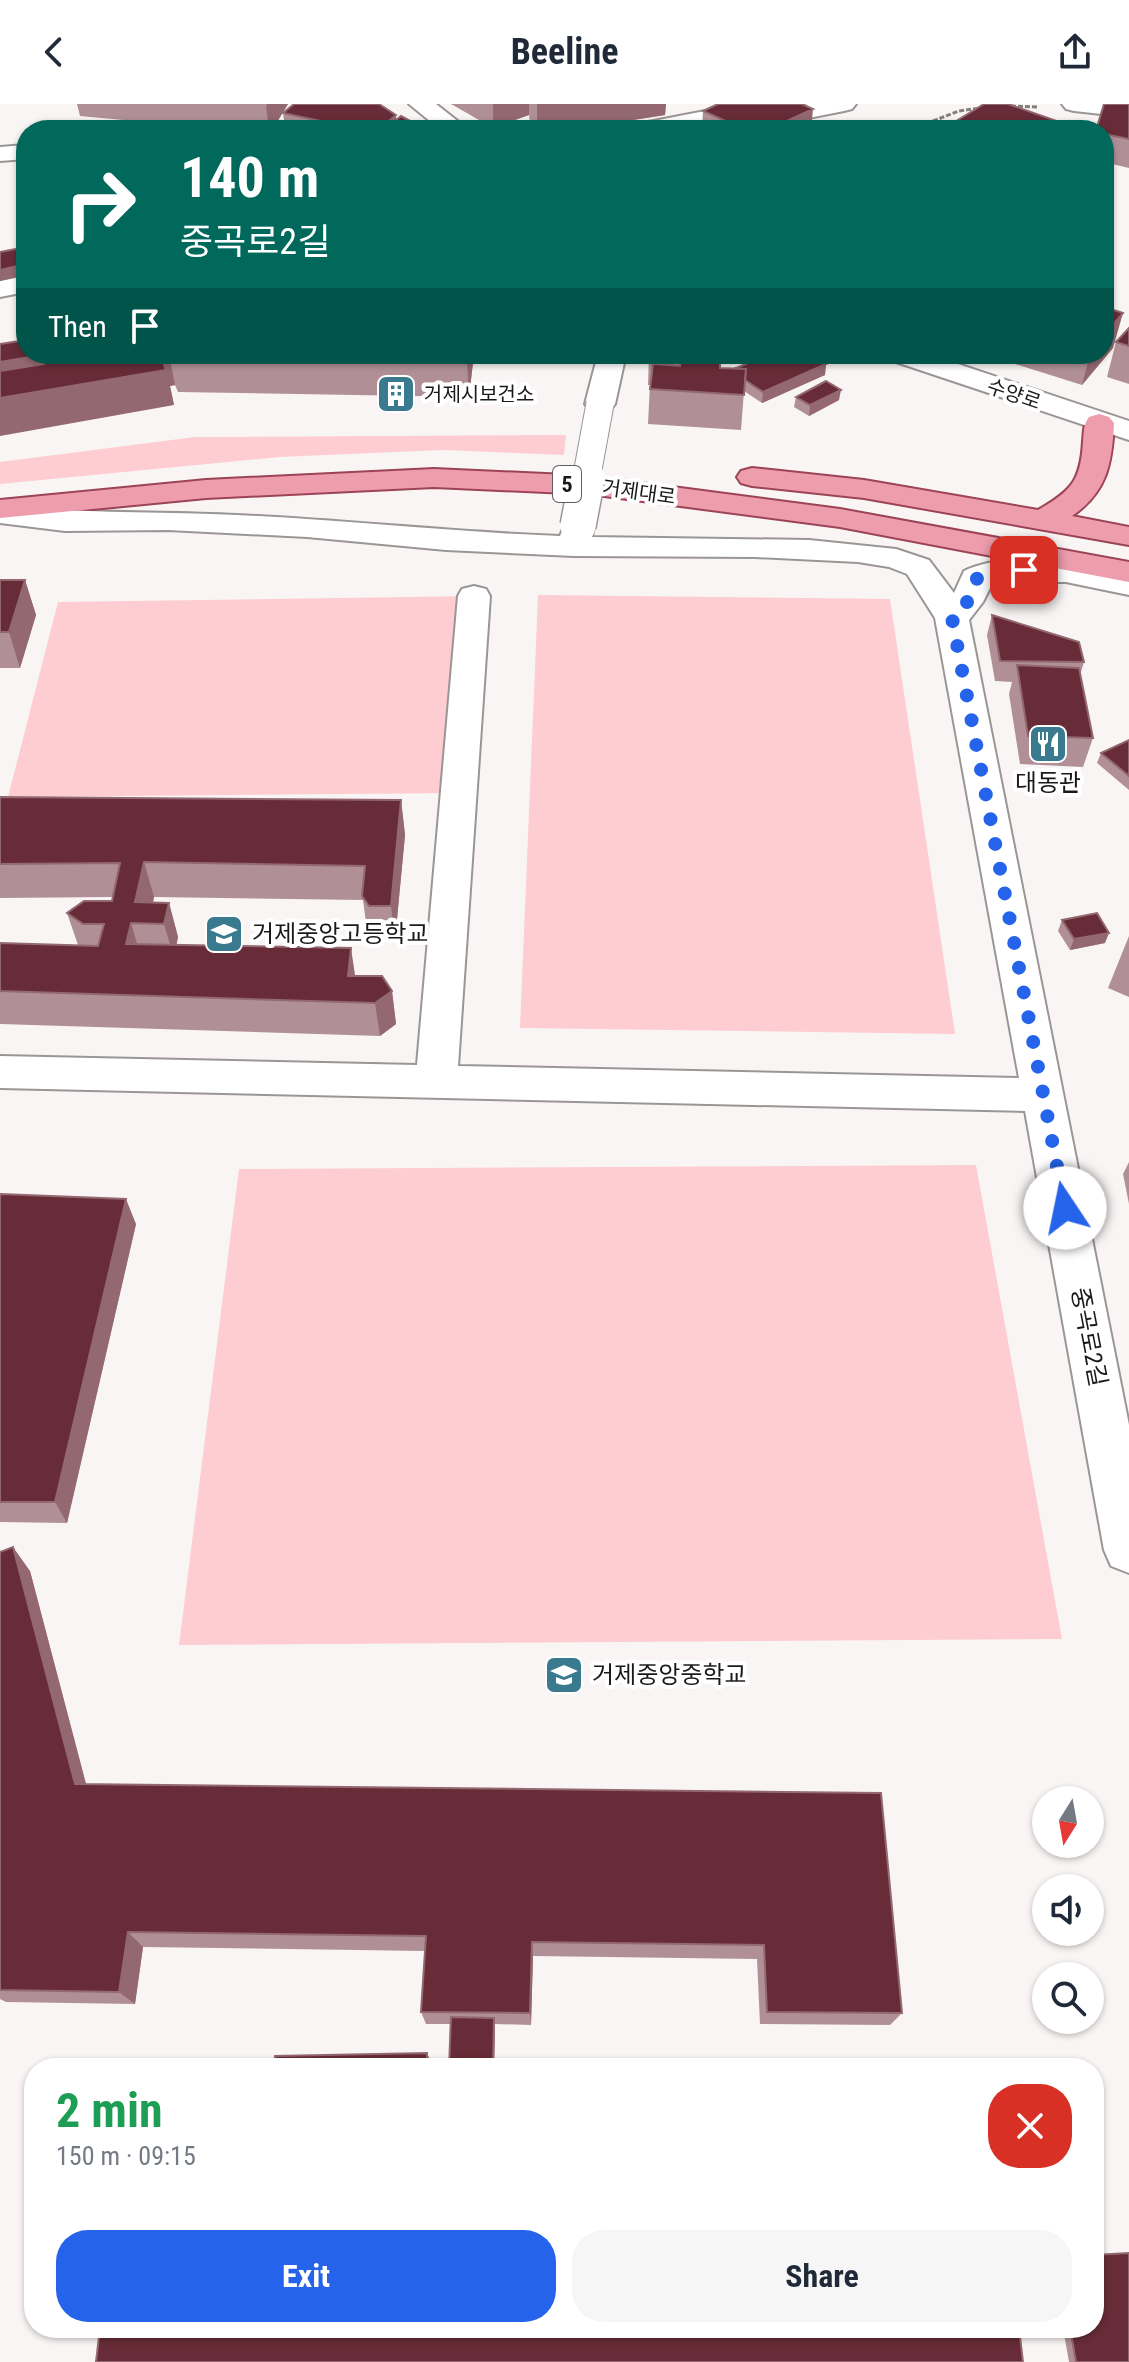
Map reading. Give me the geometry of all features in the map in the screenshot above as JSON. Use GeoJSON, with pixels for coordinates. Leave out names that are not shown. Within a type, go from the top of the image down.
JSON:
{"type":"FeatureCollection","features":[{"type":"Feature","properties":{"kind":"main road"},"geometry":{"type":"LineString","coordinates":[[1044,520],[1070,505],[1093,480],[1097,472],[1099,423]]}},
{"type":"Feature","properties":{"kind":"main road","name":"거제대로"},"geometry":{"type":"LineString","coordinates":[[0,489],[280,460],[443,454],[567,459],[864,489],[1129,536]]}},
{"type":"Feature","properties":{"kind":"main road","name":"거제대로"},"geometry":{"type":"LineString","coordinates":[[0,512],[206,489],[434,478],[589,485],[840,518],[1129,572]]}},
{"type":"Feature","properties":{"kind":"street"},"geometry":{"type":"LineString","coordinates":[[421,104],[443,120]]}},
{"type":"Feature","properties":{"kind":"street"},"geometry":{"type":"LineString","coordinates":[[695,120],[779,104]]}},
{"type":"Feature","properties":{"kind":"street"},"geometry":{"type":"LineString","coordinates":[[763,120],[844,104]]}},
{"type":"Feature","properties":{"kind":"street"},"geometry":{"type":"LineString","coordinates":[[1074,104],[1129,110]]}},
{"type":"Feature","properties":{"kind":"street"},"geometry":{"type":"LineString","coordinates":[[576,536],[610,364]]}},
{"type":"Feature","properties":{"kind":"street","name":"수양로"},"geometry":{"type":"LineString","coordinates":[[929,364],[1129,431]]}},
{"type":"Feature","properties":{"kind":"street"},"geometry":{"type":"LineString","coordinates":[[0,512],[65,522],[168,521],[307,528],[446,541],[576,536],[962,557],[1066,572],[1129,585]]}},
{"type":"Feature","properties":{"kind":"street"},"geometry":{"type":"LineString","coordinates":[[878,554],[920,569],[952,618],[967,602],[979,574],[1024,570],[1066,572]]}},
{"type":"Feature","properties":{"kind":"street"},"geometry":{"type":"LineString","coordinates":[[436,1081],[474,596]]}},
{"type":"Feature","properties":{"kind":"street","name":"중곡로2길"},"geometry":{"type":"LineString","coordinates":[[952,618],[1129,1550]]}},
{"type":"Feature","properties":{"kind":"street"},"geometry":{"type":"LineString","coordinates":[[0,1072],[1043,1095]]}},
{"type":"Feature","properties":{"kind":"path"},"geometry":{"type":"LineString","coordinates":[[1012,106],[1042,108]]}},
{"type":"Feature","properties":{"kind":"path"},"geometry":{"type":"LineString","coordinates":[[936,120],[959,111],[984,108]]}},
{"type":"Feature","properties":{"kind":"shaded area"},"geometry":{"type":"Polygon","coordinates":[[[566,435],[564,455],[443,450],[280,457],[0,484],[0,462],[195,437],[566,435]]]}},
{"type":"Feature","properties":{"kind":"shaded area"},"geometry":{"type":"Polygon","coordinates":[[[538,595],[890,599],[955,1034],[520,1028],[538,595]]]}},
{"type":"Feature","properties":{"kind":"shaded area"},"geometry":{"type":"Polygon","coordinates":[[[474,596],[459,793],[8,797],[58,602],[474,596]]]}},
{"type":"Feature","properties":{"kind":"shaded area"},"geometry":{"type":"Polygon","coordinates":[[[976,1165],[1062,1639],[179,1645],[239,1169],[976,1165]]]}},
{"type":"Feature","properties":{"kind":"building"},"geometry":{"type":"Polygon","coordinates":[[[294,104],[379,104],[396,115],[390,120],[316,120],[283,113],[294,104]]]}},
{"type":"Feature","properties":{"kind":"building"},"geometry":{"type":"Polygon","coordinates":[[[718,104],[802,104],[813,109],[789,120],[723,120],[703,111],[718,104]]]}},
{"type":"Feature","properties":{"kind":"building"},"geometry":{"type":"Polygon","coordinates":[[[984,104],[1008,104],[1054,120],[958,120],[984,104]]]}},
{"type":"Feature","properties":{"kind":"building"},"geometry":{"type":"Polygon","coordinates":[[[1104,104],[1129,104],[1129,139],[1114,136],[1114,120],[1099,120],[1104,104]]]}},
{"type":"Feature","properties":{"kind":"building"},"geometry":{"type":"Polygon","coordinates":[[[16,249],[16,266],[0,270],[0,252],[16,249]]]}},
{"type":"Feature","properties":{"kind":"building"},"geometry":{"type":"Polygon","coordinates":[[[1114,310],[1123,313],[1114,323],[1114,310]]]}},
{"type":"Feature","properties":{"kind":"building"},"geometry":{"type":"Polygon","coordinates":[[[1129,328],[1129,346],[1116,342],[1129,328]]]}},
{"type":"Feature","properties":{"kind":"building"},"geometry":{"type":"Polygon","coordinates":[[[16,342],[16,359],[0,362],[0,344],[16,342]]]}},
{"type":"Feature","properties":{"kind":"building"},"geometry":{"type":"Polygon","coordinates":[[[44,364],[164,364],[166,370],[0,398],[0,371],[44,364]]]}},
{"type":"Feature","properties":{"kind":"building"},"geometry":{"type":"Polygon","coordinates":[[[653,364],[720,364],[720,368],[746,369],[744,395],[650,389],[653,364]]]}},
{"type":"Feature","properties":{"kind":"building"},"geometry":{"type":"Polygon","coordinates":[[[746,364],[826,364],[763,392],[745,380],[746,369],[734,369],[746,364]]]}},
{"type":"Feature","properties":{"kind":"building"},"geometry":{"type":"Polygon","coordinates":[[[826,381],[841,390],[810,405],[796,397],[826,381]]]}},
{"type":"Feature","properties":{"kind":"building"},"geometry":{"type":"Polygon","coordinates":[[[0,580],[25,580],[9,632],[0,632],[0,580]]]}},
{"type":"Feature","properties":{"kind":"building"},"geometry":{"type":"Polygon","coordinates":[[[992,615],[1079,642],[1084,662],[1000,661],[992,615]]]}},
{"type":"Feature","properties":{"kind":"building"},"geometry":{"type":"Polygon","coordinates":[[[1017,665],[1079,668],[1093,738],[1028,736],[1017,665]]]}},
{"type":"Feature","properties":{"kind":"building"},"geometry":{"type":"Polygon","coordinates":[[[1129,740],[1129,776],[1101,753],[1129,740]]]}},
{"type":"Feature","properties":{"kind":"building"},"geometry":{"type":"Polygon","coordinates":[[[0,797],[401,800],[391,906],[369,906],[362,896],[365,866],[144,862],[135,902],[169,903],[164,924],[131,923],[126,944],[351,948],[348,976],[382,976],[392,991],[375,1003],[0,991],[0,943],[98,946],[104,924],[83,924],[67,913],[84,901],[112,901],[120,863],[0,864],[0,797]]]}},
{"type":"Feature","properties":{"kind":"building"},"geometry":{"type":"Polygon","coordinates":[[[1097,913],[1109,933],[1074,939],[1062,920],[1097,913]]]}},
{"type":"Feature","properties":{"kind":"building"},"geometry":{"type":"Polygon","coordinates":[[[0,1194],[126,1199],[55,1502],[0,1502],[0,1194]]]}},
{"type":"Feature","properties":{"kind":"building"},"geometry":{"type":"Polygon","coordinates":[[[13,1547],[75,1784],[881,1793],[902,2013],[767,2012],[764,1945],[532,1942],[530,2013],[421,2012],[426,1936],[128,1932],[119,1992],[0,1990],[0,1552],[13,1547]]]}},
{"type":"Feature","properties":{"kind":"building"},"geometry":{"type":"Polygon","coordinates":[[[451,2017],[494,2018],[493,2058],[449,2058],[451,2017]]]}},
{"type":"Feature","properties":{"kind":"building"},"geometry":{"type":"Polygon","coordinates":[[[427,2053],[427,2058],[275,2056],[427,2053]]]}},
{"type":"Feature","properties":{"kind":"building"},"geometry":{"type":"Polygon","coordinates":[[[1129,2253],[1129,2362],[1076,2362],[1072,2338],[1104,2338],[1104,2254],[1129,2253]]]}},
{"type":"Feature","properties":{"kind":"building"},"geometry":{"type":"Polygon","coordinates":[[[99,2338],[1020,2338],[1023,2362],[96,2362],[99,2338]]]}},
{"type":"Feature","properties":{"kind":"place","name":"거제시보건소"},"geometry":{"type":"Point","coordinates":[396,394]}},
{"type":"Feature","properties":{"kind":"place","name":"대동관"},"geometry":{"type":"Point","coordinates":[1048,744]}},
{"type":"Feature","properties":{"kind":"place","name":"거제중앙고등학교"},"geometry":{"type":"Point","coordinates":[224,934]}},
{"type":"Feature","properties":{"kind":"place","name":"거제중앙중학교"},"geometry":{"type":"Point","coordinates":[564,1675]}},
{"type":"Feature","properties":{"kind":"route"},"geometry":{"type":"LineString","coordinates":[[1024,570],[979,574],[967,602],[952,618],[1065,1208]]}}]}
